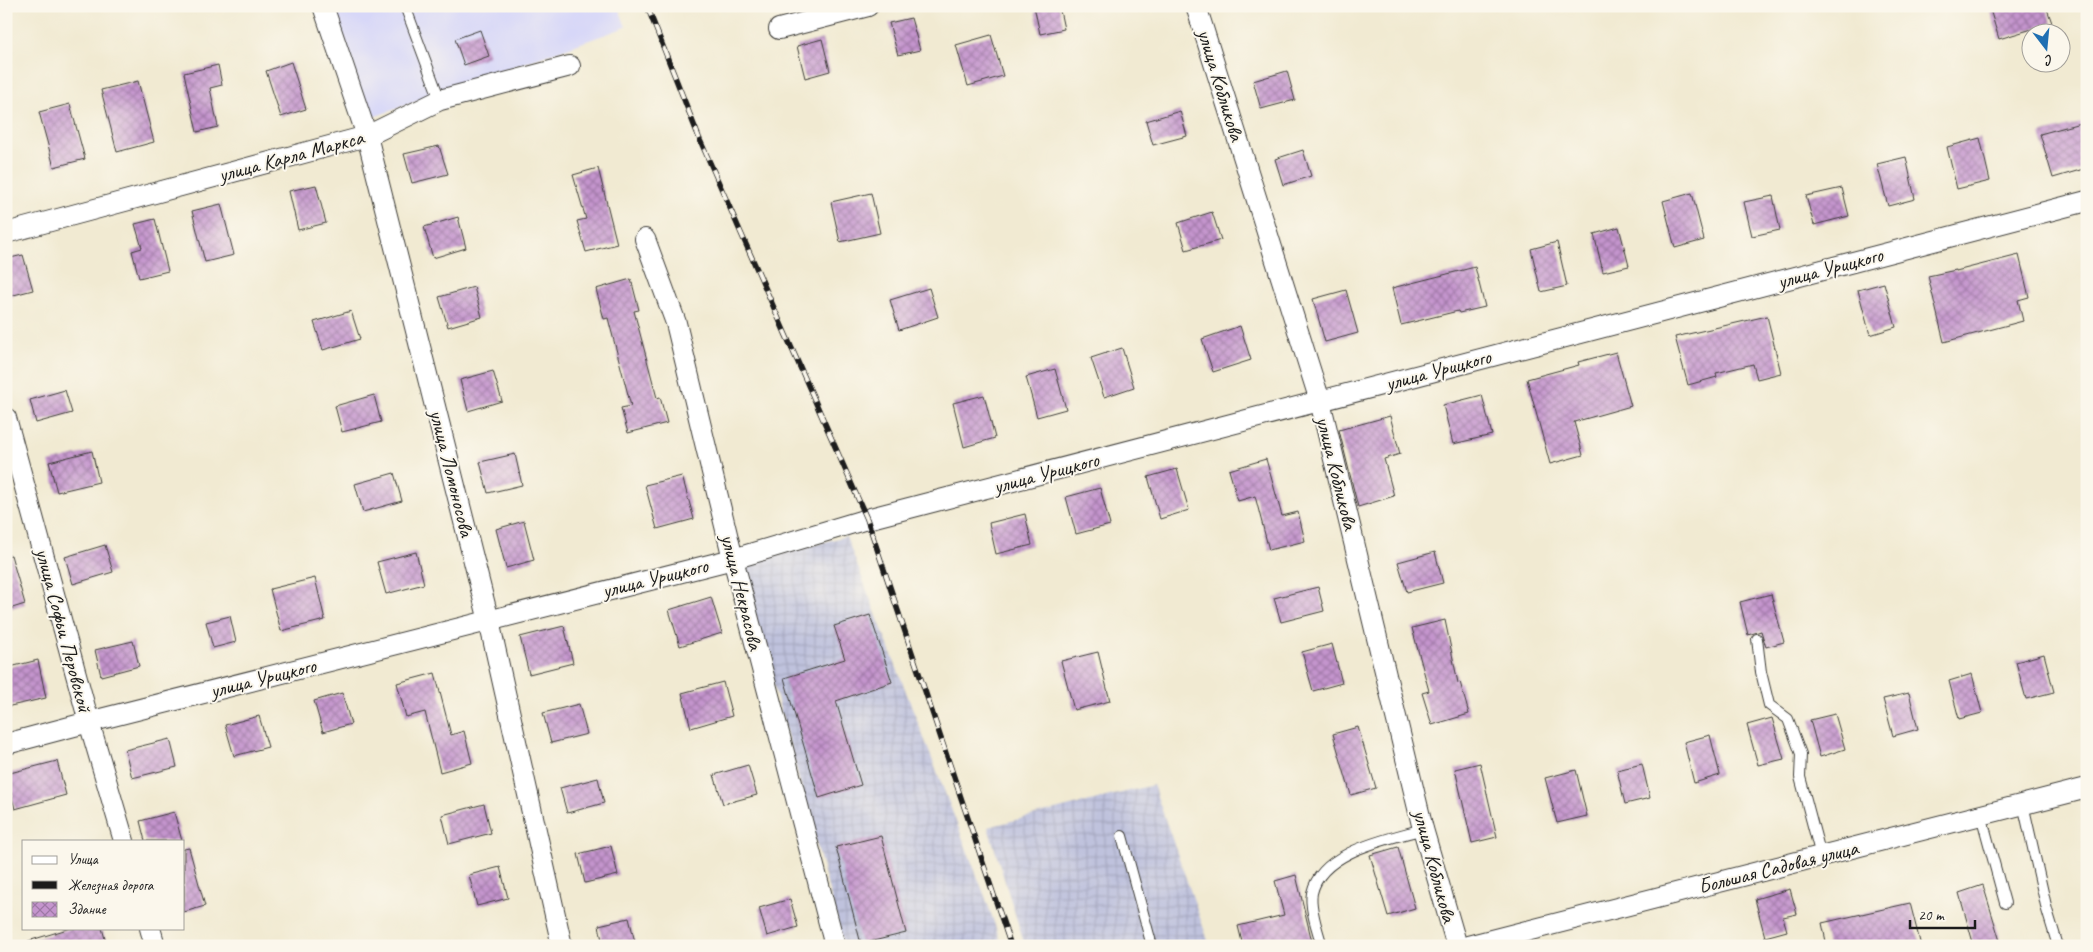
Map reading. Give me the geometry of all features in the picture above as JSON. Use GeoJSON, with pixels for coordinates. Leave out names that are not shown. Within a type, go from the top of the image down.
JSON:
{"type":"FeatureCollection","features":[{"type":"Feature","properties":{"kind":"street","name":"улица Ломоносова"},"geometry":{"type":"LineString","coordinates":[[323,6],[367,136],[489,621],[562,946]]}},
{"type":"Feature","properties":{"kind":"street"},"geometry":{"type":"LineString","coordinates":[[779,29],[868,6]]}},
{"type":"Feature","properties":{"kind":"street","name":"улица Кобликова"},"geometry":{"type":"LineString","coordinates":[[1196,6],[1320,401],[1424,828],[1457,946]]}},
{"type":"Feature","properties":{"kind":"street","name":"улица Карла Маркса"},"geometry":{"type":"LineString","coordinates":[[6,232],[367,136],[440,100],[570,66]]}},
{"type":"Feature","properties":{"kind":"street","name":"улица Урицкого"},"geometry":{"type":"LineString","coordinates":[[6,744],[733,558],[867,519],[2087,201]]}},
{"type":"Feature","properties":{"kind":"street","name":"улица Некрасова"},"geometry":{"type":"LineString","coordinates":[[645,239],[676,323],[733,558],[835,946]]}},
{"type":"Feature","properties":{"kind":"street","name":"улица Софьи Перовской"},"geometry":{"type":"LineString","coordinates":[[6,418],[89,722],[124,840]]}},
{"type":"Feature","properties":{"kind":"street","name":"Большая Садовая улица"},"geometry":{"type":"LineString","coordinates":[[1468,946],[2087,788]]}},
{"type":"Feature","properties":{"kind":"street"},"geometry":{"type":"LineString","coordinates":[[151,930],[155,946]]}},
{"type":"Feature","properties":{"kind":"lane"},"geometry":{"type":"LineString","coordinates":[[405,6],[440,100]]}},
{"type":"Feature","properties":{"kind":"lane"},"geometry":{"type":"LineString","coordinates":[[1757,640],[1761,672],[1769,705],[1788,719],[1801,754],[1800,777],[1821,856]]}},
{"type":"Feature","properties":{"kind":"lane"},"geometry":{"type":"LineString","coordinates":[[2023,804],[2058,946]]}},
{"type":"Feature","properties":{"kind":"lane"},"geometry":{"type":"LineString","coordinates":[[1981,815],[2005,904]]}},
{"type":"Feature","properties":{"kind":"lane"},"geometry":{"type":"LineString","coordinates":[[1322,946],[1314,912],[1312,893],[1324,870],[1358,849],[1424,828]]}},
{"type":"Feature","properties":{"kind":"lane"},"geometry":{"type":"LineString","coordinates":[[1122,836],[1152,946]]}},
{"type":"Feature","properties":{"kind":"shaded area"},"geometry":{"type":"Polygon","coordinates":[[[331,6],[618,6],[626,27],[362,121],[331,6]]]}},
{"type":"Feature","properties":{"kind":"shaded area"},"geometry":{"type":"Polygon","coordinates":[[[846,536],[986,899],[1002,946],[844,946],[741,565],[846,536]]]}},
{"type":"Feature","properties":{"kind":"shaded area"},"geometry":{"type":"Polygon","coordinates":[[[1153,785],[1210,946],[1025,946],[988,827],[1153,785]]]}},
{"type":"Feature","properties":{"kind":"building"},"geometry":{"type":"Polygon","coordinates":[[[1034,6],[1059,6],[1064,29],[1040,34],[1034,6]]]}},
{"type":"Feature","properties":{"kind":"building"},"geometry":{"type":"Polygon","coordinates":[[[1989,6],[2046,6],[2052,22],[2020,22],[2020,33],[1999,39],[1989,6]]]}},
{"type":"Feature","properties":{"kind":"building"},"geometry":{"type":"Polygon","coordinates":[[[911,18],[920,50],[898,55],[889,23],[911,18]]]}},
{"type":"Feature","properties":{"kind":"building"},"geometry":{"type":"Polygon","coordinates":[[[480,30],[489,56],[464,65],[455,39],[480,30]]]}},
{"type":"Feature","properties":{"kind":"building"},"geometry":{"type":"Polygon","coordinates":[[[991,35],[1003,76],[968,86],[956,45],[991,35]]]}},
{"type":"Feature","properties":{"kind":"building"},"geometry":{"type":"Polygon","coordinates":[[[822,39],[830,71],[805,78],[797,46],[822,39]]]}},
{"type":"Feature","properties":{"kind":"building"},"geometry":{"type":"Polygon","coordinates":[[[291,62],[306,109],[281,117],[266,71],[291,62]]]}},
{"type":"Feature","properties":{"kind":"building"},"geometry":{"type":"Polygon","coordinates":[[[218,65],[222,85],[210,88],[218,127],[197,132],[184,73],[218,65]]]}},
{"type":"Feature","properties":{"kind":"building"},"geometry":{"type":"Polygon","coordinates":[[[1287,71],[1295,100],[1261,109],[1253,81],[1287,71]]]}},
{"type":"Feature","properties":{"kind":"building"},"geometry":{"type":"Polygon","coordinates":[[[138,81],[154,142],[117,152],[101,90],[138,81]]]}},
{"type":"Feature","properties":{"kind":"building"},"geometry":{"type":"Polygon","coordinates":[[[70,104],[85,159],[54,167],[39,112],[70,104]]]}},
{"type":"Feature","properties":{"kind":"building"},"geometry":{"type":"Polygon","coordinates":[[[1180,111],[1187,136],[1153,145],[1146,121],[1180,111]]]}},
{"type":"Feature","properties":{"kind":"building"},"geometry":{"type":"Polygon","coordinates":[[[2084,122],[2087,133],[2087,168],[2053,178],[2040,134],[2084,122]]]}},
{"type":"Feature","properties":{"kind":"building"},"geometry":{"type":"Polygon","coordinates":[[[1980,138],[1990,181],[1957,189],[1947,147],[1980,138]]]}},
{"type":"Feature","properties":{"kind":"building"},"geometry":{"type":"Polygon","coordinates":[[[439,146],[448,174],[412,183],[404,154],[439,146]]]}},
{"type":"Feature","properties":{"kind":"building"},"geometry":{"type":"Polygon","coordinates":[[[1303,150],[1311,176],[1283,185],[1275,159],[1303,150]]]}},
{"type":"Feature","properties":{"kind":"building"},"geometry":{"type":"Polygon","coordinates":[[[1906,157],[1915,199],[1888,206],[1877,164],[1906,157]]]}},
{"type":"Feature","properties":{"kind":"building"},"geometry":{"type":"Polygon","coordinates":[[[598,168],[617,244],[586,252],[577,221],[586,219],[573,175],[598,168]]]}},
{"type":"Feature","properties":{"kind":"building"},"geometry":{"type":"Polygon","coordinates":[[[316,185],[326,223],[298,230],[289,191],[316,185]]]}},
{"type":"Feature","properties":{"kind":"building"},"geometry":{"type":"Polygon","coordinates":[[[1842,188],[1849,216],[1814,225],[1806,196],[1842,188]]]}},
{"type":"Feature","properties":{"kind":"building"},"geometry":{"type":"Polygon","coordinates":[[[871,193],[880,233],[840,242],[831,202],[871,193]]]}},
{"type":"Feature","properties":{"kind":"building"},"geometry":{"type":"Polygon","coordinates":[[[1692,193],[1704,240],[1675,248],[1663,201],[1692,193]]]}},
{"type":"Feature","properties":{"kind":"building"},"geometry":{"type":"Polygon","coordinates":[[[1773,196],[1780,230],[1752,236],[1744,202],[1773,196]]]}},
{"type":"Feature","properties":{"kind":"building"},"geometry":{"type":"Polygon","coordinates":[[[221,204],[234,255],[205,262],[192,211],[221,204]]]}},
{"type":"Feature","properties":{"kind":"building"},"geometry":{"type":"Polygon","coordinates":[[[1212,212],[1221,240],[1186,250],[1178,223],[1212,212]]]}},
{"type":"Feature","properties":{"kind":"building"},"geometry":{"type":"Polygon","coordinates":[[[458,217],[466,248],[433,258],[424,227],[458,217]]]}},
{"type":"Feature","properties":{"kind":"building"},"geometry":{"type":"Polygon","coordinates":[[[155,219],[168,271],[139,278],[132,251],[142,248],[135,224],[155,219]]]}},
{"type":"Feature","properties":{"kind":"building"},"geometry":{"type":"Polygon","coordinates":[[[1619,227],[1629,266],[1603,272],[1594,234],[1619,227]]]}},
{"type":"Feature","properties":{"kind":"building"},"geometry":{"type":"Polygon","coordinates":[[[1557,242],[1567,286],[1541,292],[1531,249],[1557,242]]]}},
{"type":"Feature","properties":{"kind":"building"},"geometry":{"type":"Polygon","coordinates":[[[23,255],[33,290],[6,297],[6,259],[23,255]]]}},
{"type":"Feature","properties":{"kind":"building"},"geometry":{"type":"Polygon","coordinates":[[[2019,255],[2029,297],[2018,300],[2023,321],[1944,342],[1928,276],[2019,255]]]}},
{"type":"Feature","properties":{"kind":"building"},"geometry":{"type":"Polygon","coordinates":[[[1475,267],[1485,307],[1459,313],[1458,311],[1401,325],[1392,288],[1475,267]]]}},
{"type":"Feature","properties":{"kind":"building"},"geometry":{"type":"Polygon","coordinates":[[[631,279],[639,310],[634,311],[657,398],[660,397],[667,423],[628,433],[621,408],[631,406],[608,318],[604,319],[596,289],[631,279]]]}},
{"type":"Feature","properties":{"kind":"building"},"geometry":{"type":"Polygon","coordinates":[[[1884,283],[1896,327],[1870,335],[1858,290],[1884,283]]]}},
{"type":"Feature","properties":{"kind":"building"},"geometry":{"type":"Polygon","coordinates":[[[474,287],[482,317],[448,327],[439,297],[474,287]]]}},
{"type":"Feature","properties":{"kind":"building"},"geometry":{"type":"Polygon","coordinates":[[[929,288],[938,317],[899,330],[890,300],[929,288]]]}},
{"type":"Feature","properties":{"kind":"building"},"geometry":{"type":"Polygon","coordinates":[[[1346,290],[1358,333],[1325,342],[1313,299],[1346,290]]]}},
{"type":"Feature","properties":{"kind":"building"},"geometry":{"type":"Polygon","coordinates":[[[351,311],[360,339],[323,350],[314,322],[351,311]]]}},
{"type":"Feature","properties":{"kind":"building"},"geometry":{"type":"Polygon","coordinates":[[[1767,316],[1781,373],[1757,379],[1753,364],[1716,373],[1717,377],[1688,385],[1675,337],[1767,316]]]}},
{"type":"Feature","properties":{"kind":"building"},"geometry":{"type":"Polygon","coordinates":[[[1240,326],[1251,360],[1213,372],[1202,339],[1240,326]]]}},
{"type":"Feature","properties":{"kind":"building"},"geometry":{"type":"Polygon","coordinates":[[[1122,348],[1134,387],[1104,397],[1091,358],[1122,348]]]}},
{"type":"Feature","properties":{"kind":"building"},"geometry":{"type":"Polygon","coordinates":[[[1616,352],[1631,406],[1574,422],[1583,455],[1550,464],[1527,379],[1579,365],[1578,362],[1616,352]]]}},
{"type":"Feature","properties":{"kind":"building"},"geometry":{"type":"Polygon","coordinates":[[[1055,369],[1066,409],[1037,417],[1026,377],[1055,369]]]}},
{"type":"Feature","properties":{"kind":"building"},"geometry":{"type":"Polygon","coordinates":[[[493,371],[502,401],[468,411],[460,380],[493,371]]]}},
{"type":"Feature","properties":{"kind":"building"},"geometry":{"type":"Polygon","coordinates":[[[65,390],[72,413],[36,423],[30,400],[65,390]]]}},
{"type":"Feature","properties":{"kind":"building"},"geometry":{"type":"Polygon","coordinates":[[[374,395],[381,422],[342,432],[335,406],[374,395]]]}},
{"type":"Feature","properties":{"kind":"building"},"geometry":{"type":"Polygon","coordinates":[[[984,395],[995,438],[964,447],[953,403],[984,395]]]}},
{"type":"Feature","properties":{"kind":"building"},"geometry":{"type":"Polygon","coordinates":[[[1482,395],[1492,435],[1453,444],[1443,405],[1482,395]]]}},
{"type":"Feature","properties":{"kind":"building"},"geometry":{"type":"Polygon","coordinates":[[[1390,416],[1400,454],[1384,459],[1394,496],[1358,507],[1339,430],[1390,416]]]}},
{"type":"Feature","properties":{"kind":"building"},"geometry":{"type":"Polygon","coordinates":[[[92,451],[99,482],[57,492],[49,462],[92,451]]]}},
{"type":"Feature","properties":{"kind":"building"},"geometry":{"type":"Polygon","coordinates":[[[515,454],[522,485],[488,493],[480,462],[515,454]]]}},
{"type":"Feature","properties":{"kind":"building"},"geometry":{"type":"Polygon","coordinates":[[[1266,459],[1282,516],[1298,512],[1305,541],[1269,550],[1255,496],[1238,501],[1229,470],[1266,459]]]}},
{"type":"Feature","properties":{"kind":"building"},"geometry":{"type":"Polygon","coordinates":[[[1177,469],[1189,510],[1160,519],[1148,477],[1177,469]]]}},
{"type":"Feature","properties":{"kind":"building"},"geometry":{"type":"Polygon","coordinates":[[[394,473],[402,501],[363,512],[355,484],[394,473]]]}},
{"type":"Feature","properties":{"kind":"building"},"geometry":{"type":"Polygon","coordinates":[[[682,476],[694,519],[657,529],[645,485],[682,476]]]}},
{"type":"Feature","properties":{"kind":"building"},"geometry":{"type":"Polygon","coordinates":[[[1100,488],[1110,525],[1076,534],[1066,497],[1100,488]]]}},
{"type":"Feature","properties":{"kind":"building"},"geometry":{"type":"Polygon","coordinates":[[[1025,514],[1032,545],[996,554],[989,523],[1025,514]]]}},
{"type":"Feature","properties":{"kind":"building"},"geometry":{"type":"Polygon","coordinates":[[[524,521],[534,560],[506,568],[496,529],[524,521]]]}},
{"type":"Feature","properties":{"kind":"building"},"geometry":{"type":"Polygon","coordinates":[[[105,545],[113,572],[73,584],[65,557],[105,545]]]}},
{"type":"Feature","properties":{"kind":"building"},"geometry":{"type":"Polygon","coordinates":[[[416,552],[424,584],[386,594],[377,562],[416,552]]]}},
{"type":"Feature","properties":{"kind":"building"},"geometry":{"type":"Polygon","coordinates":[[[1435,552],[1443,583],[1407,592],[1398,562],[1435,552]]]}},
{"type":"Feature","properties":{"kind":"building"},"geometry":{"type":"Polygon","coordinates":[[[11,555],[25,604],[6,610],[6,556],[11,555]]]}},
{"type":"Feature","properties":{"kind":"building"},"geometry":{"type":"Polygon","coordinates":[[[315,578],[325,620],[281,631],[270,589],[315,578]]]}},
{"type":"Feature","properties":{"kind":"building"},"geometry":{"type":"Polygon","coordinates":[[[1318,587],[1324,611],[1281,622],[1274,598],[1318,587]]]}},
{"type":"Feature","properties":{"kind":"building"},"geometry":{"type":"Polygon","coordinates":[[[1771,594],[1784,642],[1766,647],[1761,631],[1748,635],[1740,602],[1771,594]]]}},
{"type":"Feature","properties":{"kind":"building"},"geometry":{"type":"Polygon","coordinates":[[[711,597],[722,633],[680,646],[669,610],[711,597]]]}},
{"type":"Feature","properties":{"kind":"building"},"geometry":{"type":"Polygon","coordinates":[[[870,615],[892,682],[836,701],[861,785],[819,798],[784,678],[845,659],[834,626],[870,615]]]}},
{"type":"Feature","properties":{"kind":"building"},"geometry":{"type":"Polygon","coordinates":[[[230,616],[236,642],[213,648],[206,622],[230,616]]]}},
{"type":"Feature","properties":{"kind":"building"},"geometry":{"type":"Polygon","coordinates":[[[1445,620],[1458,683],[1460,682],[1469,714],[1432,725],[1422,693],[1429,691],[1412,628],[1445,620]]]}},
{"type":"Feature","properties":{"kind":"building"},"geometry":{"type":"Polygon","coordinates":[[[564,626],[573,663],[529,674],[520,637],[564,626]]]}},
{"type":"Feature","properties":{"kind":"building"},"geometry":{"type":"Polygon","coordinates":[[[133,641],[139,666],[101,676],[95,650],[133,641]]]}},
{"type":"Feature","properties":{"kind":"building"},"geometry":{"type":"Polygon","coordinates":[[[1332,644],[1342,683],[1313,691],[1302,652],[1332,644]]]}},
{"type":"Feature","properties":{"kind":"building"},"geometry":{"type":"Polygon","coordinates":[[[1098,652],[1110,701],[1074,710],[1061,661],[1098,652]]]}},
{"type":"Feature","properties":{"kind":"building"},"geometry":{"type":"Polygon","coordinates":[[[2044,654],[2054,692],[2026,699],[2016,662],[2044,654]]]}},
{"type":"Feature","properties":{"kind":"building"},"geometry":{"type":"Polygon","coordinates":[[[38,660],[46,698],[6,707],[6,668],[38,660]]]}},
{"type":"Feature","properties":{"kind":"building"},"geometry":{"type":"Polygon","coordinates":[[[435,673],[451,735],[464,731],[472,763],[440,772],[425,712],[406,717],[397,683],[435,673]]]}},
{"type":"Feature","properties":{"kind":"building"},"geometry":{"type":"Polygon","coordinates":[[[1972,674],[1982,713],[1959,719],[1949,681],[1972,674]]]}},
{"type":"Feature","properties":{"kind":"building"},"geometry":{"type":"Polygon","coordinates":[[[723,682],[732,716],[691,728],[682,693],[723,682]]]}},
{"type":"Feature","properties":{"kind":"building"},"geometry":{"type":"Polygon","coordinates":[[[342,693],[351,724],[323,732],[314,701],[342,693]]]}},
{"type":"Feature","properties":{"kind":"building"},"geometry":{"type":"Polygon","coordinates":[[[1909,693],[1918,729],[1893,736],[1883,699],[1909,693]]]}},
{"type":"Feature","properties":{"kind":"building"},"geometry":{"type":"Polygon","coordinates":[[[579,704],[587,734],[551,743],[543,713],[579,704]]]}},
{"type":"Feature","properties":{"kind":"building"},"geometry":{"type":"Polygon","coordinates":[[[1835,714],[1845,749],[1820,757],[1810,720],[1835,714]]]}},
{"type":"Feature","properties":{"kind":"building"},"geometry":{"type":"Polygon","coordinates":[[[259,716],[268,747],[234,756],[225,725],[259,716]]]}},
{"type":"Feature","properties":{"kind":"building"},"geometry":{"type":"Polygon","coordinates":[[[1772,718],[1784,759],[1758,765],[1747,725],[1772,718]]]}},
{"type":"Feature","properties":{"kind":"building"},"geometry":{"type":"Polygon","coordinates":[[[1358,727],[1376,788],[1351,795],[1333,734],[1358,727]]]}},
{"type":"Feature","properties":{"kind":"building"},"geometry":{"type":"Polygon","coordinates":[[[1710,735],[1720,775],[1694,783],[1684,742],[1710,735]]]}},
{"type":"Feature","properties":{"kind":"building"},"geometry":{"type":"Polygon","coordinates":[[[170,739],[177,767],[132,778],[125,750],[170,739]]]}},
{"type":"Feature","properties":{"kind":"building"},"geometry":{"type":"Polygon","coordinates":[[[57,761],[66,795],[15,809],[6,774],[57,761]]]}},
{"type":"Feature","properties":{"kind":"building"},"geometry":{"type":"Polygon","coordinates":[[[1480,763],[1497,837],[1472,843],[1455,769],[1480,763]]]}},
{"type":"Feature","properties":{"kind":"building"},"geometry":{"type":"Polygon","coordinates":[[[1642,764],[1650,798],[1625,804],[1617,770],[1642,764]]]}},
{"type":"Feature","properties":{"kind":"building"},"geometry":{"type":"Polygon","coordinates":[[[748,765],[757,795],[723,804],[714,775],[748,765]]]}},
{"type":"Feature","properties":{"kind":"building"},"geometry":{"type":"Polygon","coordinates":[[[1576,770],[1587,816],[1557,823],[1545,778],[1576,770]]]}},
{"type":"Feature","properties":{"kind":"building"},"geometry":{"type":"Polygon","coordinates":[[[598,778],[604,803],[567,813],[560,788],[598,778]]]}},
{"type":"Feature","properties":{"kind":"building"},"geometry":{"type":"Polygon","coordinates":[[[484,804],[491,833],[449,844],[442,815],[484,804]]]}},
{"type":"Feature","properties":{"kind":"building"},"geometry":{"type":"Polygon","coordinates":[[[174,812],[182,840],[145,840],[140,821],[174,812]]]}},
{"type":"Feature","properties":{"kind":"building"},"geometry":{"type":"Polygon","coordinates":[[[881,836],[906,933],[861,944],[836,847],[881,836]]]}},
{"type":"Feature","properties":{"kind":"building"},"geometry":{"type":"Polygon","coordinates":[[[611,846],[618,875],[585,883],[578,854],[611,846]]]}},
{"type":"Feature","properties":{"kind":"building"},"geometry":{"type":"Polygon","coordinates":[[[1398,847],[1415,908],[1388,916],[1370,855],[1398,847]]]}},
{"type":"Feature","properties":{"kind":"building"},"geometry":{"type":"Polygon","coordinates":[[[189,848],[205,906],[185,912],[185,849],[189,848]]]}},
{"type":"Feature","properties":{"kind":"building"},"geometry":{"type":"Polygon","coordinates":[[[500,867],[508,898],[477,906],[469,875],[500,867]]]}},
{"type":"Feature","properties":{"kind":"building"},"geometry":{"type":"Polygon","coordinates":[[[1296,875],[1313,946],[1243,946],[1238,926],[1284,915],[1275,881],[1296,875]]]}},
{"type":"Feature","properties":{"kind":"building"},"geometry":{"type":"Polygon","coordinates":[[[1983,885],[2000,941],[1984,946],[1974,946],[1959,893],[1983,885]]]}},
{"type":"Feature","properties":{"kind":"building"},"geometry":{"type":"Polygon","coordinates":[[[1790,889],[1797,914],[1783,917],[1787,931],[1765,937],[1755,899],[1790,889]]]}},
{"type":"Feature","properties":{"kind":"building"},"geometry":{"type":"Polygon","coordinates":[[[790,899],[798,927],[767,936],[759,908],[790,899]]]}},
{"type":"Feature","properties":{"kind":"building"},"geometry":{"type":"Polygon","coordinates":[[[1910,903],[1921,946],[1827,946],[1822,923],[1910,903]]]}},
{"type":"Feature","properties":{"kind":"building"},"geometry":{"type":"Polygon","coordinates":[[[629,918],[636,946],[603,946],[599,925],[629,918]]]}},
{"type":"Feature","properties":{"kind":"building"},"geometry":{"type":"Polygon","coordinates":[[[64,930],[103,930],[107,946],[28,946],[28,941],[64,930]]]}},
{"type":"Feature","properties":{"kind":"railway"},"geometry":{"type":"LineString","coordinates":[[647,6],[700,140],[867,519],[1011,946]]}}]}
